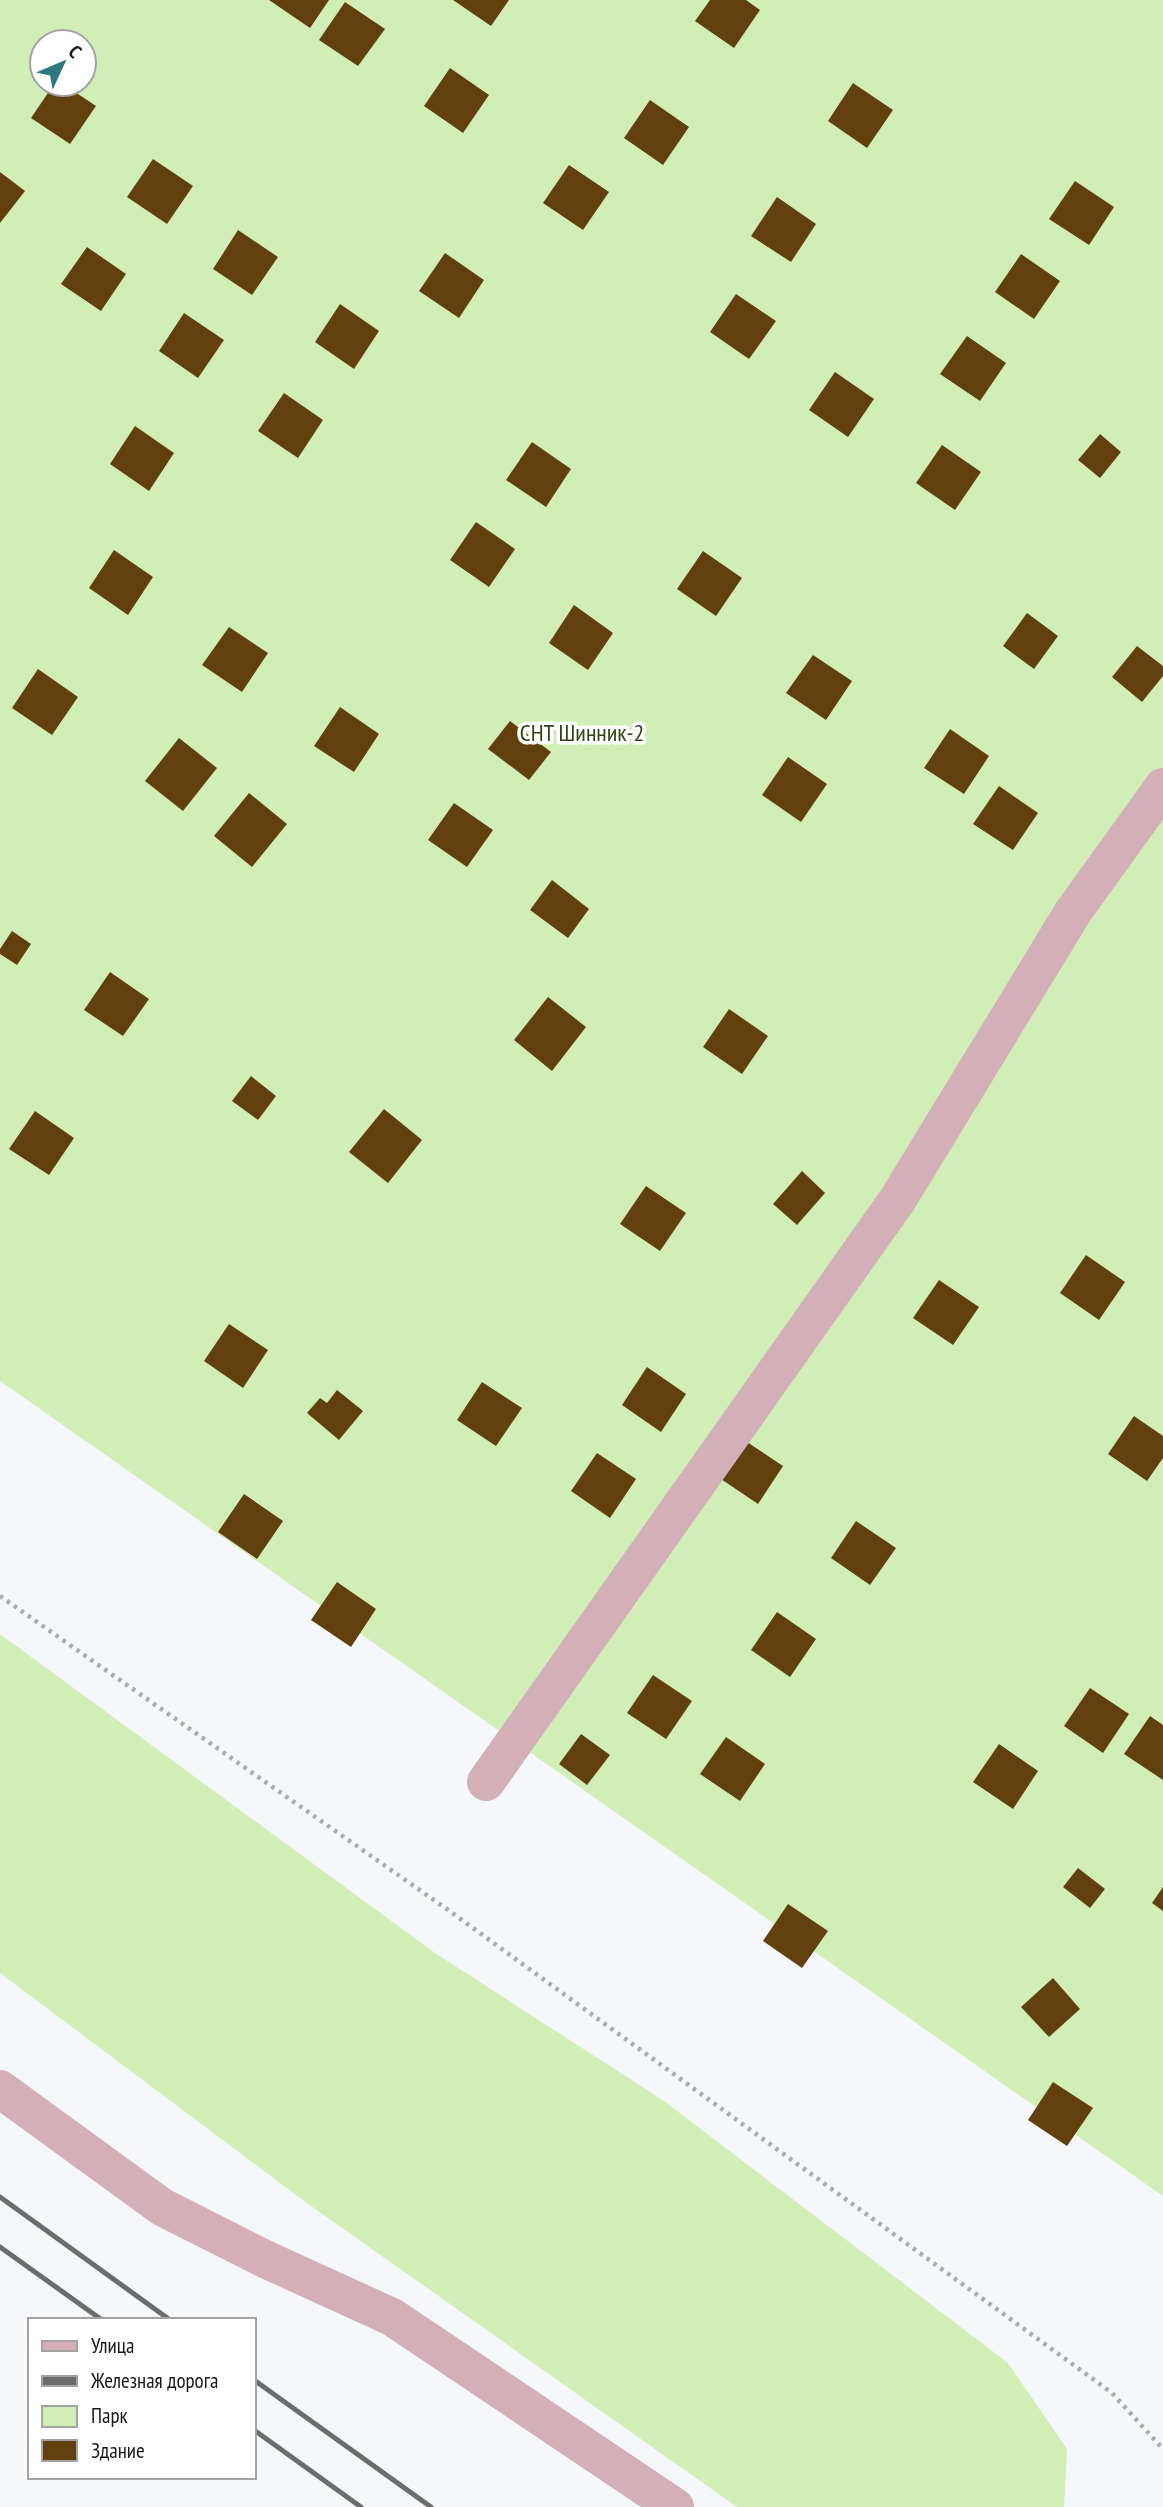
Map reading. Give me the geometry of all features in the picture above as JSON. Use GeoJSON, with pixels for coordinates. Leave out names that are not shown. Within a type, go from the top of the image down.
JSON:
{"type":"FeatureCollection","features":[{"type":"Feature","properties":{"kind":"street"},"geometry":{"type":"LineString","coordinates":[[486,1782],[898,1199],[1073,912],[1163,787]]}},
{"type":"Feature","properties":{"kind":"street"},"geometry":{"type":"LineString","coordinates":[[0,2090],[162,2207],[267,2260],[392,2317],[675,2507]]}},
{"type":"Feature","properties":{"kind":"path"},"geometry":{"type":"LineString","coordinates":[[0,1597],[451,1912],[1112,2393],[1163,2449]]}},
{"type":"Feature","properties":{"kind":"green space","name":"СНТ Шинник-2"},"geometry":{"type":"Polygon","coordinates":[[[0,0],[1163,0],[1163,2196],[0,1381],[0,0]]]}},
{"type":"Feature","properties":{"kind":"green space"},"geometry":{"type":"Polygon","coordinates":[[[0,1634],[435,1953],[664,2101],[1008,2363],[1067,2449],[1064,2507],[737,2507],[304,2201],[0,1973],[0,1634]]]}},
{"type":"Feature","properties":{"kind":"building"},"geometry":{"type":"Polygon","coordinates":[[[269,0],[329,0],[310,28],[269,0]]]}},
{"type":"Feature","properties":{"kind":"building"},"geometry":{"type":"Polygon","coordinates":[[[453,0],[509,0],[491,26],[453,0]]]}},
{"type":"Feature","properties":{"kind":"building"},"geometry":{"type":"Polygon","coordinates":[[[710,0],[746,0],[760,10],[734,48],[695,21],[710,0]]]}},
{"type":"Feature","properties":{"kind":"building"},"geometry":{"type":"Polygon","coordinates":[[[345,2],[385,29],[358,66],[319,40],[345,2]]]}},
{"type":"Feature","properties":{"kind":"building"},"geometry":{"type":"Polygon","coordinates":[[[450,68],[489,95],[463,133],[424,106],[450,68]]]}},
{"type":"Feature","properties":{"kind":"building"},"geometry":{"type":"Polygon","coordinates":[[[853,83],[893,110],[867,148],[828,121],[853,83]]]}},
{"type":"Feature","properties":{"kind":"building"},"geometry":{"type":"Polygon","coordinates":[[[45,98],[84,98],[96,106],[70,144],[31,118],[45,98]]]}},
{"type":"Feature","properties":{"kind":"building"},"geometry":{"type":"Polygon","coordinates":[[[650,100],[689,127],[663,165],[624,138],[650,100]]]}},
{"type":"Feature","properties":{"kind":"building"},"geometry":{"type":"Polygon","coordinates":[[[153,159],[193,186],[167,224],[127,197],[153,159]]]}},
{"type":"Feature","properties":{"kind":"building"},"geometry":{"type":"Polygon","coordinates":[[[569,165],[609,192],[583,230],[543,203],[569,165]]]}},
{"type":"Feature","properties":{"kind":"building"},"geometry":{"type":"Polygon","coordinates":[[[0,172],[25,191],[0,223],[0,172]]]}},
{"type":"Feature","properties":{"kind":"building"},"geometry":{"type":"Polygon","coordinates":[[[1075,181],[1114,207],[1089,245],[1049,219],[1075,181]]]}},
{"type":"Feature","properties":{"kind":"building"},"geometry":{"type":"Polygon","coordinates":[[[777,197],[816,224],[791,262],[751,236],[777,197]]]}},
{"type":"Feature","properties":{"kind":"building"},"geometry":{"type":"Polygon","coordinates":[[[238,230],[278,257],[252,295],[213,269],[238,230]]]}},
{"type":"Feature","properties":{"kind":"building"},"geometry":{"type":"Polygon","coordinates":[[[87,247],[126,274],[101,311],[61,284],[87,247]]]}},
{"type":"Feature","properties":{"kind":"building"},"geometry":{"type":"Polygon","coordinates":[[[445,253],[484,280],[459,318],[419,291],[445,253]]]}},
{"type":"Feature","properties":{"kind":"building"},"geometry":{"type":"Polygon","coordinates":[[[1021,254],[1060,281],[1034,319],[995,292],[1021,254]]]}},
{"type":"Feature","properties":{"kind":"building"},"geometry":{"type":"Polygon","coordinates":[[[736,294],[776,321],[749,359],[710,332],[736,294]]]}},
{"type":"Feature","properties":{"kind":"building"},"geometry":{"type":"Polygon","coordinates":[[[340,304],[379,331],[354,369],[315,342],[340,304]]]}},
{"type":"Feature","properties":{"kind":"building"},"geometry":{"type":"Polygon","coordinates":[[[184,313],[224,340],[198,378],[159,351],[184,313]]]}},
{"type":"Feature","properties":{"kind":"building"},"geometry":{"type":"Polygon","coordinates":[[[967,336],[1006,363],[980,401],[940,374],[967,336]]]}},
{"type":"Feature","properties":{"kind":"building"},"geometry":{"type":"Polygon","coordinates":[[[835,372],[874,399],[848,437],[809,410],[835,372]]]}},
{"type":"Feature","properties":{"kind":"building"},"geometry":{"type":"Polygon","coordinates":[[[284,393],[323,420],[298,458],[258,431],[284,393]]]}},
{"type":"Feature","properties":{"kind":"building"},"geometry":{"type":"Polygon","coordinates":[[[135,426],[174,453],[149,491],[110,464],[135,426]]]}},
{"type":"Feature","properties":{"kind":"building"},"geometry":{"type":"Polygon","coordinates":[[[1100,434],[1121,452],[1100,478],[1078,460],[1100,434]]]}},
{"type":"Feature","properties":{"kind":"building"},"geometry":{"type":"Polygon","coordinates":[[[532,442],[571,469],[546,507],[506,480],[532,442]]]}},
{"type":"Feature","properties":{"kind":"building"},"geometry":{"type":"Polygon","coordinates":[[[942,445],[981,472],[955,510],[916,483],[942,445]]]}},
{"type":"Feature","properties":{"kind":"building"},"geometry":{"type":"Polygon","coordinates":[[[476,522],[515,549],[489,587],[450,560],[476,522]]]}},
{"type":"Feature","properties":{"kind":"building"},"geometry":{"type":"Polygon","coordinates":[[[114,550],[153,577],[128,615],[89,588],[114,550]]]}},
{"type":"Feature","properties":{"kind":"building"},"geometry":{"type":"Polygon","coordinates":[[[703,551],[742,578],[716,616],[677,589],[703,551]]]}},
{"type":"Feature","properties":{"kind":"building"},"geometry":{"type":"Polygon","coordinates":[[[574,605],[613,633],[588,670],[549,643],[574,605]]]}},
{"type":"Feature","properties":{"kind":"building"},"geometry":{"type":"Polygon","coordinates":[[[1027,613],[1058,636],[1034,669],[1003,646],[1027,613]]]}},
{"type":"Feature","properties":{"kind":"building"},"geometry":{"type":"Polygon","coordinates":[[[229,627],[268,653],[242,692],[202,665],[229,627]]]}},
{"type":"Feature","properties":{"kind":"building"},"geometry":{"type":"Polygon","coordinates":[[[1137,646],[1163,666],[1163,676],[1142,702],[1112,677],[1137,646]]]}},
{"type":"Feature","properties":{"kind":"building"},"geometry":{"type":"Polygon","coordinates":[[[813,655],[852,681],[826,720],[786,693],[813,655]]]}},
{"type":"Feature","properties":{"kind":"building"},"geometry":{"type":"Polygon","coordinates":[[[38,669],[78,697],[52,735],[12,708],[38,669]]]}},
{"type":"Feature","properties":{"kind":"building"},"geometry":{"type":"Polygon","coordinates":[[[340,707],[379,734],[354,772],[314,746],[340,707]]]}},
{"type":"Feature","properties":{"kind":"building"},"geometry":{"type":"Polygon","coordinates":[[[510,721],[551,752],[529,780],[488,749],[510,721]]]}},
{"type":"Feature","properties":{"kind":"building"},"geometry":{"type":"Polygon","coordinates":[[[950,729],[989,756],[964,794],[924,768],[950,729]]]}},
{"type":"Feature","properties":{"kind":"building"},"geometry":{"type":"Polygon","coordinates":[[[179,738],[217,768],[183,811],[145,781],[179,738]]]}},
{"type":"Feature","properties":{"kind":"building"},"geometry":{"type":"Polygon","coordinates":[[[788,757],[827,784],[801,822],[762,795],[788,757]]]}},
{"type":"Feature","properties":{"kind":"building"},"geometry":{"type":"Polygon","coordinates":[[[999,786],[1038,813],[1013,850],[973,824],[999,786]]]}},
{"type":"Feature","properties":{"kind":"building"},"geometry":{"type":"Polygon","coordinates":[[[249,793],[287,824],[252,867],[214,836],[249,793]]]}},
{"type":"Feature","properties":{"kind":"building"},"geometry":{"type":"Polygon","coordinates":[[[454,803],[493,830],[467,867],[428,840],[454,803]]]}},
{"type":"Feature","properties":{"kind":"building"},"geometry":{"type":"Polygon","coordinates":[[[552,880],[589,909],[568,938],[530,910],[552,880]]]}},
{"type":"Feature","properties":{"kind":"building"},"geometry":{"type":"Polygon","coordinates":[[[12,931],[31,944],[17,965],[0,954],[0,949],[12,931]]]}},
{"type":"Feature","properties":{"kind":"building"},"geometry":{"type":"Polygon","coordinates":[[[110,972],[149,999],[123,1036],[84,1010],[110,972]]]}},
{"type":"Feature","properties":{"kind":"building"},"geometry":{"type":"Polygon","coordinates":[[[548,997],[586,1027],[552,1071],[514,1040],[548,997]]]}},
{"type":"Feature","properties":{"kind":"building"},"geometry":{"type":"Polygon","coordinates":[[[729,1009],[768,1036],[742,1074],[703,1047],[729,1009]]]}},
{"type":"Feature","properties":{"kind":"building"},"geometry":{"type":"Polygon","coordinates":[[[251,1076],[276,1096],[258,1120],[232,1101],[251,1076]]]}},
{"type":"Feature","properties":{"kind":"building"},"geometry":{"type":"Polygon","coordinates":[[[384,1109],[422,1140],[388,1183],[349,1152],[384,1109]]]}},
{"type":"Feature","properties":{"kind":"building"},"geometry":{"type":"Polygon","coordinates":[[[35,1111],[74,1138],[49,1175],[9,1149],[35,1111]]]}},
{"type":"Feature","properties":{"kind":"building"},"geometry":{"type":"Polygon","coordinates":[[[802,1171],[825,1193],[797,1225],[773,1204],[802,1171]]]}},
{"type":"Feature","properties":{"kind":"building"},"geometry":{"type":"Polygon","coordinates":[[[646,1186],[686,1213],[660,1251],[620,1224],[646,1186]]]}},
{"type":"Feature","properties":{"kind":"building"},"geometry":{"type":"Polygon","coordinates":[[[1086,1255],[1125,1282],[1099,1320],[1060,1293],[1086,1255]]]}},
{"type":"Feature","properties":{"kind":"building"},"geometry":{"type":"Polygon","coordinates":[[[939,1280],[979,1307],[953,1345],[913,1318],[939,1280]]]}},
{"type":"Feature","properties":{"kind":"building"},"geometry":{"type":"Polygon","coordinates":[[[229,1324],[268,1350],[243,1388],[204,1361],[229,1324]]]}},
{"type":"Feature","properties":{"kind":"building"},"geometry":{"type":"Polygon","coordinates":[[[647,1367],[686,1394],[661,1432],[622,1405],[647,1367]]]}},
{"type":"Feature","properties":{"kind":"building"},"geometry":{"type":"Polygon","coordinates":[[[482,1382],[522,1408],[496,1446],[457,1420],[482,1382]]]}},
{"type":"Feature","properties":{"kind":"building"},"geometry":{"type":"Polygon","coordinates":[[[337,1390],[363,1411],[339,1440],[307,1413],[320,1398],[327,1403],[337,1390]]]}},
{"type":"Feature","properties":{"kind":"building"},"geometry":{"type":"Polygon","coordinates":[[[1134,1416],[1163,1436],[1163,1458],[1147,1481],[1108,1454],[1134,1416]]]}},
{"type":"Feature","properties":{"kind":"building"},"geometry":{"type":"Polygon","coordinates":[[[744,1440],[783,1466],[758,1504],[718,1477],[744,1440]]]}},
{"type":"Feature","properties":{"kind":"building"},"geometry":{"type":"Polygon","coordinates":[[[597,1453],[636,1479],[610,1518],[571,1491],[597,1453]]]}},
{"type":"Feature","properties":{"kind":"building"},"geometry":{"type":"Polygon","coordinates":[[[244,1494],[283,1521],[257,1559],[218,1532],[244,1494]]]}},
{"type":"Feature","properties":{"kind":"building"},"geometry":{"type":"Polygon","coordinates":[[[856,1521],[896,1548],[870,1585],[831,1558],[856,1521]]]}},
{"type":"Feature","properties":{"kind":"building"},"geometry":{"type":"Polygon","coordinates":[[[337,1582],[376,1609],[351,1647],[311,1620],[337,1582]]]}},
{"type":"Feature","properties":{"kind":"building"},"geometry":{"type":"Polygon","coordinates":[[[777,1612],[816,1639],[790,1677],[751,1650],[777,1612]]]}},
{"type":"Feature","properties":{"kind":"building"},"geometry":{"type":"Polygon","coordinates":[[[653,1675],[692,1701],[666,1739],[627,1713],[653,1675]]]}},
{"type":"Feature","properties":{"kind":"building"},"geometry":{"type":"Polygon","coordinates":[[[1090,1688],[1129,1714],[1103,1753],[1064,1726],[1090,1688]]]}},
{"type":"Feature","properties":{"kind":"building"},"geometry":{"type":"Polygon","coordinates":[[[1150,1716],[1163,1725],[1163,1780],[1124,1754],[1150,1716]]]}},
{"type":"Feature","properties":{"kind":"building"},"geometry":{"type":"Polygon","coordinates":[[[581,1734],[610,1755],[587,1785],[559,1764],[581,1734]]]}},
{"type":"Feature","properties":{"kind":"building"},"geometry":{"type":"Polygon","coordinates":[[[726,1737],[765,1764],[740,1801],[700,1774],[726,1737]]]}},
{"type":"Feature","properties":{"kind":"building"},"geometry":{"type":"Polygon","coordinates":[[[999,1744],[1038,1771],[1013,1809],[973,1782],[999,1744]]]}},
{"type":"Feature","properties":{"kind":"building"},"geometry":{"type":"Polygon","coordinates":[[[1078,1868],[1105,1889],[1090,1908],[1063,1887],[1078,1868]]]}},
{"type":"Feature","properties":{"kind":"building"},"geometry":{"type":"Polygon","coordinates":[[[1163,1887],[1163,1911],[1152,1903],[1163,1887]]]}},
{"type":"Feature","properties":{"kind":"building"},"geometry":{"type":"Polygon","coordinates":[[[788,1904],[828,1931],[802,1968],[763,1941],[788,1904]]]}},
{"type":"Feature","properties":{"kind":"building"},"geometry":{"type":"Polygon","coordinates":[[[1053,1978],[1080,2009],[1049,2037],[1021,2007],[1053,1978]]]}},
{"type":"Feature","properties":{"kind":"building"},"geometry":{"type":"Polygon","coordinates":[[[1053,2082],[1093,2108],[1067,2146],[1028,2120],[1053,2082]]]}},
{"type":"Feature","properties":{"kind":"railway"},"geometry":{"type":"LineString","coordinates":[[0,2197],[167,2318]]}},
{"type":"Feature","properties":{"kind":"railway"},"geometry":{"type":"LineString","coordinates":[[0,2247],[99,2318]]}},
{"type":"Feature","properties":{"kind":"railway"},"geometry":{"type":"LineString","coordinates":[[256,2381],[431,2507]]}},
{"type":"Feature","properties":{"kind":"railway"},"geometry":{"type":"LineString","coordinates":[[256,2431],[361,2507]]}}]}
